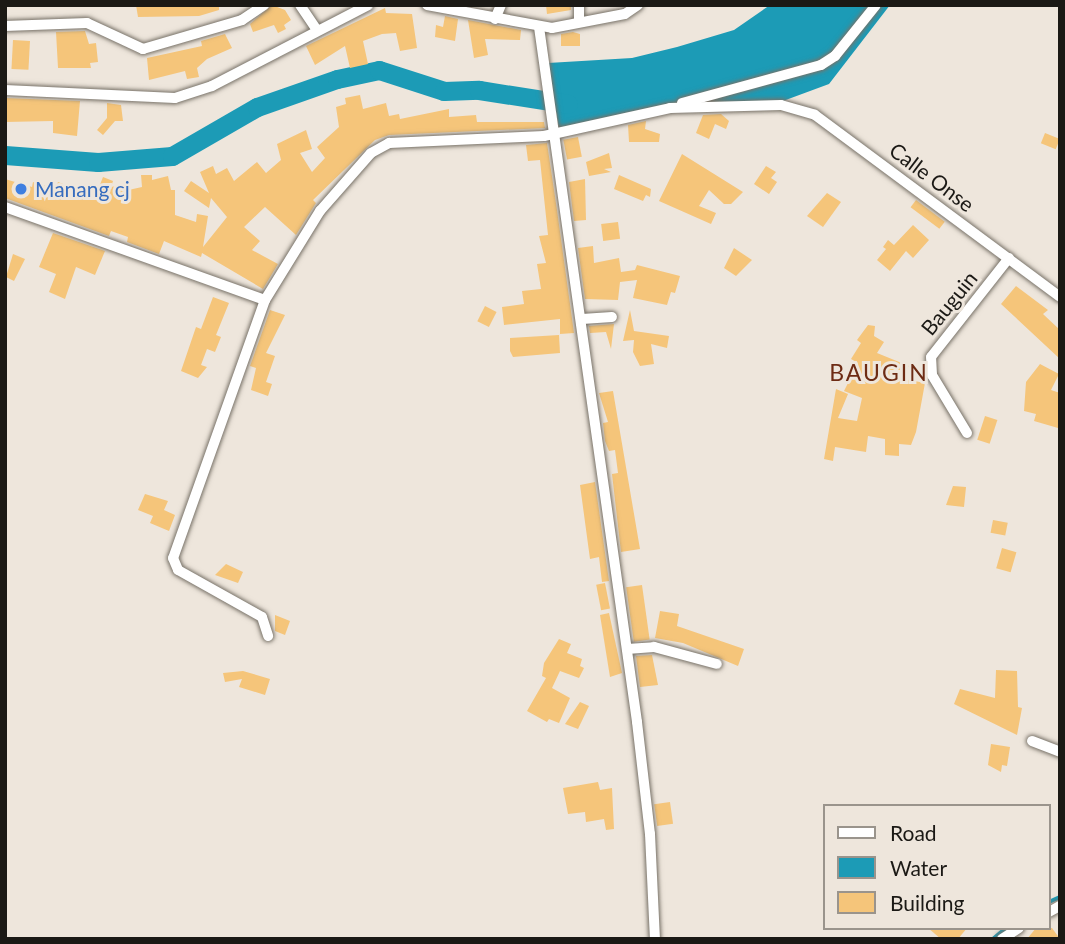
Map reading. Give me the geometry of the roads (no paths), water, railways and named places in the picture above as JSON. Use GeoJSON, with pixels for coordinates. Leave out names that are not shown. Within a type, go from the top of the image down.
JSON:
{"type":"FeatureCollection","features":[{"type":"Feature","properties":{"kind":"street"},"geometry":{"type":"LineString","coordinates":[[5,26],[87,23],[143,49],[242,20],[264,5]]}},
{"type":"Feature","properties":{"kind":"street"},"geometry":{"type":"LineString","coordinates":[[300,5],[316,29]]}},
{"type":"Feature","properties":{"kind":"street"},"geometry":{"type":"LineString","coordinates":[[5,90],[175,98],[212,86],[316,29],[368,5]]}},
{"type":"Feature","properties":{"kind":"street"},"geometry":{"type":"LineString","coordinates":[[427,5],[538,27],[625,14],[638,5]]}},
{"type":"Feature","properties":{"kind":"street"},"geometry":{"type":"LineString","coordinates":[[495,19],[501,5]]}},
{"type":"Feature","properties":{"kind":"street"},"geometry":{"type":"LineString","coordinates":[[579,5],[579,22]]}},
{"type":"Feature","properties":{"kind":"street"},"geometry":{"type":"LineString","coordinates":[[268,636],[262,617],[178,570],[173,558],[265,300],[320,211],[371,153],[389,143],[554,134],[670,108],[821,65],[835,56],[876,5]]}},
{"type":"Feature","properties":{"kind":"street"},"geometry":{"type":"LineString","coordinates":[[538,27],[582,319],[627,649],[650,834],[655,939]]}},
{"type":"Feature","properties":{"kind":"street","name":"Calle Onse"},"geometry":{"type":"LineString","coordinates":[[670,108],[772,105],[816,115],[1060,297]]}},
{"type":"Feature","properties":{"kind":"street"},"geometry":{"type":"LineString","coordinates":[[5,207],[265,300]]}},
{"type":"Feature","properties":{"kind":"street","name":"Bauguin"},"geometry":{"type":"LineString","coordinates":[[967,433],[932,374],[930,357],[1009,258]]}},
{"type":"Feature","properties":{"kind":"street"},"geometry":{"type":"LineString","coordinates":[[582,319],[612,317]]}},
{"type":"Feature","properties":{"kind":"street"},"geometry":{"type":"LineString","coordinates":[[627,649],[663,649],[717,664]]}},
{"type":"Feature","properties":{"kind":"street"},"geometry":{"type":"LineString","coordinates":[[1032,741],[1060,752]]}},
{"type":"Feature","properties":{"kind":"water"},"geometry":{"type":"Polygon","coordinates":[[[770,5],[890,5],[829,84],[783,101],[729,103],[559,129],[548,63],[632,58],[677,47],[734,30],[770,5]]]}},
{"type":"Feature","properties":{"kind":"waterway"},"geometry":{"type":"LineString","coordinates":[[5,155],[98,162],[172,156],[257,107],[337,79],[379,70],[444,91],[479,90],[568,104]]}},
{"type":"Feature","properties":{"kind":"waterway"},"geometry":{"type":"LineString","coordinates":[[1051,901],[1060,897]]}},
{"type":"Feature","properties":{"kind":"waterway"},"geometry":{"type":"LineString","coordinates":[[993,939],[1004,930]]}},
{"type":"Feature","properties":{"kind":"place","name":"Manang cj"},"geometry":{"type":"Point","coordinates":[21,189]}},
{"type":"Feature","properties":{"kind":"district","name":"BAUGIN"},"geometry":{"type":"Point","coordinates":[879,372]}}]}
